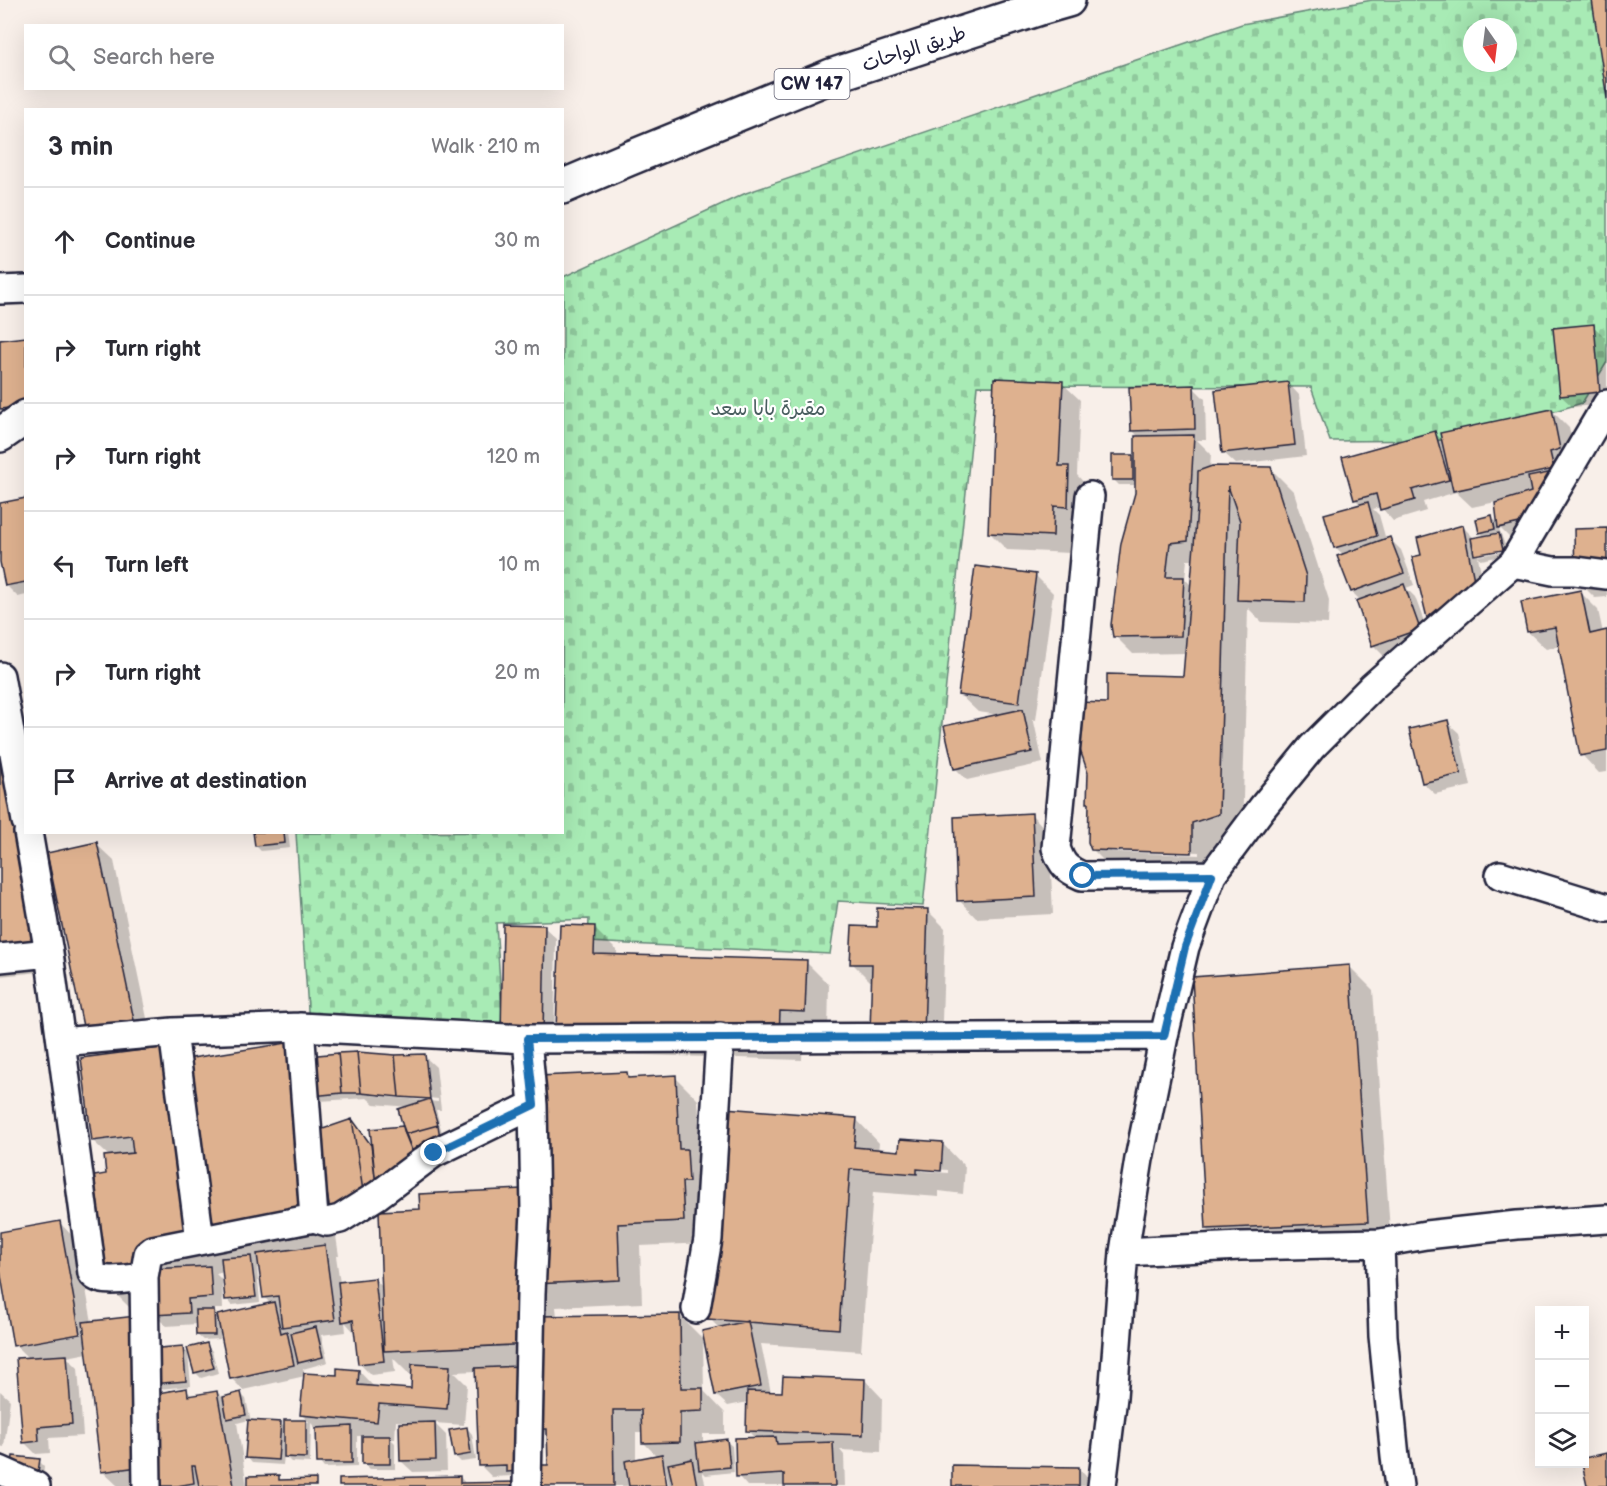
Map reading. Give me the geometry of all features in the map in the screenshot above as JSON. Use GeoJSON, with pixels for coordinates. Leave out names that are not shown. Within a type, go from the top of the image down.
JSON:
{"type":"FeatureCollection","features":[{"type":"Feature","properties":{"kind":"main road","name":"طريق الواحات"},"geometry":{"type":"LineString","coordinates":[[564,186],[831,76],[1068,0]]}},
{"type":"Feature","properties":{"kind":"main road"},"geometry":{"type":"LineString","coordinates":[[0,435],[24,418]]}},
{"type":"Feature","properties":{"kind":"street"},"geometry":{"type":"LineString","coordinates":[[0,290],[24,289]]}},
{"type":"Feature","properties":{"kind":"street"},"geometry":{"type":"LineString","coordinates":[[1102,1486],[1113,1396],[1124,1252],[1139,1159],[1185,947],[1212,875],[1262,808],[1312,747],[1372,687],[1513,563],[1607,404]]}},
{"type":"Feature","properties":{"kind":"street"},"geometry":{"type":"LineString","coordinates":[[1090,496],[1056,848],[1061,862],[1070,871],[1083,876],[1212,875]]}},
{"type":"Feature","properties":{"kind":"street"},"geometry":{"type":"LineString","coordinates":[[1513,563],[1553,571],[1607,575]]}},
{"type":"Feature","properties":{"kind":"street"},"geometry":{"type":"LineString","coordinates":[[0,676],[24,810]]}},
{"type":"Feature","properties":{"kind":"street"},"geometry":{"type":"LineString","coordinates":[[28,834],[49,952],[92,1273],[95,1278],[102,1280],[144,1277]]}},
{"type":"Feature","properties":{"kind":"street"},"geometry":{"type":"LineString","coordinates":[[1500,875],[1607,908]]}},
{"type":"Feature","properties":{"kind":"street"},"geometry":{"type":"LineString","coordinates":[[0,958],[49,952]]}},
{"type":"Feature","properties":{"kind":"street"},"geometry":{"type":"LineString","coordinates":[[61,1042],[173,1032],[300,1027],[527,1039],[1164,1036]]}},
{"type":"Feature","properties":{"kind":"street"},"geometry":{"type":"LineString","coordinates":[[300,1027],[314,1218]]}},
{"type":"Feature","properties":{"kind":"street"},"geometry":{"type":"LineString","coordinates":[[173,1032],[200,1240]]}},
{"type":"Feature","properties":{"kind":"street"},"geometry":{"type":"LineString","coordinates":[[696,1309],[708,1239],[720,1037]]}},
{"type":"Feature","properties":{"kind":"street"},"geometry":{"type":"LineString","coordinates":[[527,1039],[534,1105],[535,1210],[527,1486]]}},
{"type":"Feature","properties":{"kind":"street"},"geometry":{"type":"LineString","coordinates":[[147,1486],[144,1277],[146,1257],[150,1251],[314,1218],[327,1222],[340,1219],[378,1195],[434,1153],[534,1105]]}},
{"type":"Feature","properties":{"kind":"street"},"geometry":{"type":"LineString","coordinates":[[1124,1252],[1240,1246],[1380,1243],[1426,1235],[1517,1225],[1607,1219]]}},
{"type":"Feature","properties":{"kind":"street"},"geometry":{"type":"LineString","coordinates":[[1380,1243],[1383,1336],[1399,1486]]}},
{"type":"Feature","properties":{"kind":"street"},"geometry":{"type":"LineString","coordinates":[[0,1470],[36,1486]]}},
{"type":"Feature","properties":{"kind":"green space","name":"مقبرة بابا سعد"},"geometry":{"type":"Polygon","coordinates":[[[1372,0],[1607,0],[1607,362],[1582,403],[1457,440],[1330,441],[1311,387],[977,386],[923,906],[838,901],[830,954],[588,942],[589,919],[496,923],[503,1027],[309,1025],[296,834],[564,834],[564,277],[746,193],[1242,24],[1372,0]]]}},
{"type":"Feature","properties":{"kind":"building"},"geometry":{"type":"Polygon","coordinates":[[[1592,0],[1607,0],[1607,99],[1592,0]]]}},
{"type":"Feature","properties":{"kind":"building"},"geometry":{"type":"Polygon","coordinates":[[[1594,324],[1600,392],[1560,396],[1553,328],[1594,324]]]}},
{"type":"Feature","properties":{"kind":"building"},"geometry":{"type":"Polygon","coordinates":[[[24,337],[24,406],[0,409],[0,340],[24,337]]]}},
{"type":"Feature","properties":{"kind":"building"},"geometry":{"type":"Polygon","coordinates":[[[994,378],[1063,381],[1059,466],[1069,466],[1068,507],[1054,506],[1053,536],[988,533],[994,378]]]}},
{"type":"Feature","properties":{"kind":"building"},"geometry":{"type":"Polygon","coordinates":[[[1288,382],[1295,445],[1222,453],[1215,390],[1288,382]]]}},
{"type":"Feature","properties":{"kind":"building"},"geometry":{"type":"Polygon","coordinates":[[[1194,385],[1195,429],[1131,431],[1129,387],[1194,385]]]}},
{"type":"Feature","properties":{"kind":"building"},"geometry":{"type":"Polygon","coordinates":[[[1552,409],[1560,449],[1550,452],[1554,469],[1453,491],[1440,433],[1552,409]]]}},
{"type":"Feature","properties":{"kind":"building"},"geometry":{"type":"Polygon","coordinates":[[[1435,431],[1449,480],[1412,490],[1415,500],[1380,510],[1376,494],[1354,500],[1342,457],[1435,431]]]}},
{"type":"Feature","properties":{"kind":"building"},"geometry":{"type":"Polygon","coordinates":[[[1194,435],[1188,541],[1170,543],[1166,577],[1184,577],[1181,636],[1113,637],[1111,625],[1121,543],[1135,493],[1135,436],[1194,435]]]}},
{"type":"Feature","properties":{"kind":"building"},"geometry":{"type":"Polygon","coordinates":[[[1112,455],[1133,455],[1133,480],[1112,480],[1112,455]]]}},
{"type":"Feature","properties":{"kind":"building"},"geometry":{"type":"Polygon","coordinates":[[[1212,466],[1271,467],[1306,576],[1305,602],[1237,600],[1240,521],[1228,486],[1219,814],[1192,823],[1192,853],[1091,850],[1088,842],[1088,773],[1076,738],[1077,702],[1107,703],[1107,674],[1183,676],[1198,471],[1212,466]]]}},
{"type":"Feature","properties":{"kind":"building"},"geometry":{"type":"Polygon","coordinates":[[[1553,472],[1532,520],[1498,528],[1495,503],[1531,492],[1528,477],[1553,472]]]}},
{"type":"Feature","properties":{"kind":"building"},"geometry":{"type":"Polygon","coordinates":[[[24,498],[24,582],[5,586],[0,562],[0,503],[24,498]]]}},
{"type":"Feature","properties":{"kind":"building"},"geometry":{"type":"Polygon","coordinates":[[[1368,502],[1377,536],[1334,548],[1324,514],[1368,502]]]}},
{"type":"Feature","properties":{"kind":"building"},"geometry":{"type":"Polygon","coordinates":[[[1492,515],[1495,529],[1479,533],[1476,519],[1492,515]]]}},
{"type":"Feature","properties":{"kind":"building"},"geometry":{"type":"Polygon","coordinates":[[[1463,525],[1474,580],[1427,618],[1412,557],[1421,555],[1417,538],[1463,525]]]}},
{"type":"Feature","properties":{"kind":"building"},"geometry":{"type":"Polygon","coordinates":[[[1607,528],[1607,580],[1575,581],[1574,529],[1607,528]]]}},
{"type":"Feature","properties":{"kind":"building"},"geometry":{"type":"Polygon","coordinates":[[[1499,533],[1503,550],[1474,555],[1471,538],[1499,533]]]}},
{"type":"Feature","properties":{"kind":"building"},"geometry":{"type":"Polygon","coordinates":[[[1390,537],[1404,573],[1351,592],[1337,556],[1390,537]]]}},
{"type":"Feature","properties":{"kind":"building"},"geometry":{"type":"Polygon","coordinates":[[[975,566],[1036,574],[1019,703],[958,695],[975,566]]]}},
{"type":"Feature","properties":{"kind":"building"},"geometry":{"type":"Polygon","coordinates":[[[1404,584],[1420,629],[1372,646],[1356,601],[1404,584]]]}},
{"type":"Feature","properties":{"kind":"building"},"geometry":{"type":"Polygon","coordinates":[[[1581,590],[1590,634],[1607,630],[1607,751],[1580,756],[1555,627],[1527,632],[1521,602],[1581,590]]]}},
{"type":"Feature","properties":{"kind":"building"},"geometry":{"type":"Polygon","coordinates":[[[1023,709],[1032,752],[954,769],[944,726],[1023,709]]]}},
{"type":"Feature","properties":{"kind":"building"},"geometry":{"type":"Polygon","coordinates":[[[1448,720],[1461,774],[1422,783],[1409,729],[1448,720]]]}},
{"type":"Feature","properties":{"kind":"building"},"geometry":{"type":"Polygon","coordinates":[[[0,750],[38,947],[0,951],[0,750]]]}},
{"type":"Feature","properties":{"kind":"building"},"geometry":{"type":"Polygon","coordinates":[[[1032,813],[1036,897],[957,901],[954,817],[1032,813]]]}},
{"type":"Feature","properties":{"kind":"building"},"geometry":{"type":"Polygon","coordinates":[[[253,834],[284,834],[285,843],[255,846],[253,834]]]}},
{"type":"Feature","properties":{"kind":"building"},"geometry":{"type":"Polygon","coordinates":[[[97,842],[135,1025],[85,1036],[47,853],[97,842]]]}},
{"type":"Feature","properties":{"kind":"building"},"geometry":{"type":"Polygon","coordinates":[[[877,908],[928,909],[924,1034],[870,1032],[872,964],[850,964],[852,926],[877,927],[877,908]]]}},
{"type":"Feature","properties":{"kind":"building"},"geometry":{"type":"Polygon","coordinates":[[[503,924],[545,925],[543,1035],[501,1035],[503,924]]]}},
{"type":"Feature","properties":{"kind":"building"},"geometry":{"type":"Polygon","coordinates":[[[560,925],[595,926],[594,954],[807,960],[805,1012],[780,1011],[779,1037],[556,1030],[560,925]]]}},
{"type":"Feature","properties":{"kind":"building"},"geometry":{"type":"Polygon","coordinates":[[[1350,965],[1368,1222],[1206,1229],[1192,977],[1350,965]]]}},
{"type":"Feature","properties":{"kind":"building"},"geometry":{"type":"Polygon","coordinates":[[[287,1043],[316,1233],[210,1249],[186,1059],[287,1043]]]}},
{"type":"Feature","properties":{"kind":"building"},"geometry":{"type":"Polygon","coordinates":[[[174,1046],[200,1250],[138,1258],[141,1285],[109,1289],[94,1176],[106,1174],[104,1156],[133,1153],[131,1136],[92,1141],[81,1058],[174,1046]]]}},
{"type":"Feature","properties":{"kind":"building"},"geometry":{"type":"Polygon","coordinates":[[[357,1052],[395,1055],[399,1097],[361,1093],[357,1052]]]}},
{"type":"Feature","properties":{"kind":"building"},"geometry":{"type":"Polygon","coordinates":[[[357,1052],[361,1093],[342,1093],[338,1053],[357,1052]]]}},
{"type":"Feature","properties":{"kind":"building"},"geometry":{"type":"Polygon","coordinates":[[[338,1053],[342,1093],[312,1096],[308,1056],[338,1053]]]}},
{"type":"Feature","properties":{"kind":"building"},"geometry":{"type":"Polygon","coordinates":[[[425,1054],[430,1099],[399,1097],[395,1055],[425,1054]]]}},
{"type":"Feature","properties":{"kind":"building"},"geometry":{"type":"Polygon","coordinates":[[[627,1072],[628,1078],[676,1075],[679,1149],[687,1149],[689,1182],[682,1182],[684,1221],[618,1224],[620,1280],[534,1284],[536,1344],[384,1351],[379,1211],[420,1209],[419,1194],[544,1188],[539,1076],[627,1072]]]}},
{"type":"Feature","properties":{"kind":"building"},"geometry":{"type":"Polygon","coordinates":[[[430,1099],[438,1125],[405,1134],[398,1109],[430,1099]]]}},
{"type":"Feature","properties":{"kind":"building"},"geometry":{"type":"Polygon","coordinates":[[[724,1108],[857,1118],[854,1147],[899,1151],[900,1139],[943,1142],[941,1171],[917,1169],[917,1174],[850,1169],[839,1329],[707,1319],[724,1108]]]}},
{"type":"Feature","properties":{"kind":"building"},"geometry":{"type":"Polygon","coordinates":[[[352,1119],[371,1145],[376,1185],[363,1191],[352,1119]]]}},
{"type":"Feature","properties":{"kind":"building"},"geometry":{"type":"Polygon","coordinates":[[[352,1119],[363,1191],[331,1217],[317,1131],[352,1119]]]}},
{"type":"Feature","properties":{"kind":"building"},"geometry":{"type":"Polygon","coordinates":[[[438,1125],[440,1138],[414,1156],[405,1134],[438,1125]]]}},
{"type":"Feature","properties":{"kind":"building"},"geometry":{"type":"Polygon","coordinates":[[[403,1126],[414,1156],[376,1185],[370,1129],[403,1126]]]}},
{"type":"Feature","properties":{"kind":"building"},"geometry":{"type":"Polygon","coordinates":[[[60,1221],[80,1334],[13,1346],[0,1270],[0,1232],[60,1221]]]}},
{"type":"Feature","properties":{"kind":"building"},"geometry":{"type":"Polygon","coordinates":[[[325,1245],[335,1320],[282,1327],[278,1296],[263,1298],[257,1254],[325,1245]]]}},
{"type":"Feature","properties":{"kind":"building"},"geometry":{"type":"Polygon","coordinates":[[[251,1256],[256,1297],[225,1300],[221,1258],[251,1256]]]}},
{"type":"Feature","properties":{"kind":"building"},"geometry":{"type":"Polygon","coordinates":[[[210,1266],[212,1297],[188,1299],[189,1313],[153,1315],[151,1269],[210,1266]]]}},
{"type":"Feature","properties":{"kind":"building"},"geometry":{"type":"Polygon","coordinates":[[[375,1278],[384,1361],[358,1364],[353,1320],[342,1322],[338,1282],[375,1278]]]}},
{"type":"Feature","properties":{"kind":"building"},"geometry":{"type":"Polygon","coordinates":[[[274,1302],[281,1333],[287,1331],[294,1365],[230,1379],[217,1315],[274,1302]]]}},
{"type":"Feature","properties":{"kind":"building"},"geometry":{"type":"Polygon","coordinates":[[[195,1310],[214,1310],[215,1335],[196,1335],[195,1310]]]}},
{"type":"Feature","properties":{"kind":"building"},"geometry":{"type":"Polygon","coordinates":[[[680,1314],[681,1388],[703,1388],[703,1411],[680,1412],[680,1442],[642,1443],[641,1410],[613,1410],[614,1486],[531,1486],[530,1465],[548,1465],[547,1429],[538,1429],[536,1316],[680,1314]]]}},
{"type":"Feature","properties":{"kind":"building"},"geometry":{"type":"Polygon","coordinates":[[[136,1316],[153,1465],[101,1472],[83,1322],[136,1316]]]}},
{"type":"Feature","properties":{"kind":"building"},"geometry":{"type":"Polygon","coordinates":[[[748,1321],[761,1386],[715,1395],[702,1331],[748,1321]]]}},
{"type":"Feature","properties":{"kind":"building"},"geometry":{"type":"Polygon","coordinates":[[[316,1327],[323,1357],[298,1363],[291,1333],[316,1327]]]}},
{"type":"Feature","properties":{"kind":"building"},"geometry":{"type":"Polygon","coordinates":[[[207,1343],[214,1368],[194,1373],[187,1348],[207,1343]]]}},
{"type":"Feature","properties":{"kind":"building"},"geometry":{"type":"Polygon","coordinates":[[[183,1346],[186,1381],[151,1384],[148,1349],[183,1346]]]}},
{"type":"Feature","properties":{"kind":"building"},"geometry":{"type":"Polygon","coordinates":[[[67,1355],[72,1424],[38,1427],[39,1441],[23,1443],[16,1358],[67,1355]]]}},
{"type":"Feature","properties":{"kind":"building"},"geometry":{"type":"Polygon","coordinates":[[[412,1364],[450,1366],[447,1409],[379,1404],[377,1422],[300,1415],[304,1373],[337,1375],[337,1368],[359,1370],[358,1385],[411,1389],[412,1364]]]}},
{"type":"Feature","properties":{"kind":"building"},"geometry":{"type":"Polygon","coordinates":[[[520,1366],[524,1471],[506,1472],[506,1465],[479,1466],[475,1368],[520,1366]]]}},
{"type":"Feature","properties":{"kind":"building"},"geometry":{"type":"Polygon","coordinates":[[[783,1376],[865,1379],[863,1435],[746,1431],[747,1391],[782,1392],[783,1376]]]}},
{"type":"Feature","properties":{"kind":"building"},"geometry":{"type":"Polygon","coordinates":[[[187,1388],[188,1396],[217,1391],[234,1486],[199,1486],[195,1466],[192,1466],[194,1483],[161,1486],[151,1428],[153,1394],[187,1388]]]}},
{"type":"Feature","properties":{"kind":"building"},"geometry":{"type":"Polygon","coordinates":[[[241,1392],[246,1415],[227,1419],[223,1397],[241,1392]]]}},
{"type":"Feature","properties":{"kind":"building"},"geometry":{"type":"Polygon","coordinates":[[[248,1420],[281,1422],[278,1460],[245,1458],[248,1420]]]}},
{"type":"Feature","properties":{"kind":"building"},"geometry":{"type":"Polygon","coordinates":[[[284,1420],[306,1420],[306,1458],[284,1457],[284,1420]]]}},
{"type":"Feature","properties":{"kind":"building"},"geometry":{"type":"Polygon","coordinates":[[[435,1422],[436,1460],[400,1461],[399,1423],[435,1422]]]}},
{"type":"Feature","properties":{"kind":"building"},"geometry":{"type":"Polygon","coordinates":[[[352,1426],[352,1463],[317,1463],[316,1428],[352,1426]]]}},
{"type":"Feature","properties":{"kind":"building"},"geometry":{"type":"Polygon","coordinates":[[[467,1427],[471,1454],[454,1457],[449,1430],[467,1427]]]}},
{"type":"Feature","properties":{"kind":"building"},"geometry":{"type":"Polygon","coordinates":[[[362,1436],[390,1436],[390,1464],[362,1464],[362,1436]]]}},
{"type":"Feature","properties":{"kind":"building"},"geometry":{"type":"Polygon","coordinates":[[[776,1437],[777,1444],[833,1442],[835,1486],[784,1486],[784,1474],[736,1477],[735,1438],[776,1437]]]}},
{"type":"Feature","properties":{"kind":"building"},"geometry":{"type":"Polygon","coordinates":[[[727,1439],[730,1467],[699,1470],[696,1443],[727,1439]]]}},
{"type":"Feature","properties":{"kind":"building"},"geometry":{"type":"Polygon","coordinates":[[[1607,1453],[1607,1486],[1587,1486],[1583,1468],[1589,1468],[1589,1457],[1607,1453]]]}},
{"type":"Feature","properties":{"kind":"building"},"geometry":{"type":"Polygon","coordinates":[[[662,1454],[667,1486],[629,1486],[625,1461],[662,1454]]]}},
{"type":"Feature","properties":{"kind":"building"},"geometry":{"type":"Polygon","coordinates":[[[13,1456],[40,1459],[36,1485],[10,1481],[13,1456]]]}},
{"type":"Feature","properties":{"kind":"building"},"geometry":{"type":"Polygon","coordinates":[[[692,1459],[697,1486],[673,1486],[668,1464],[692,1459]]]}},
{"type":"Feature","properties":{"kind":"building"},"geometry":{"type":"Polygon","coordinates":[[[952,1465],[1079,1467],[1079,1486],[952,1486],[952,1465]]]}},
{"type":"Feature","properties":{"kind":"building"},"geometry":{"type":"Polygon","coordinates":[[[279,1475],[279,1480],[316,1479],[316,1486],[248,1486],[248,1476],[279,1475]]]}},
{"type":"Feature","properties":{"kind":"building"},"geometry":{"type":"Polygon","coordinates":[[[460,1476],[460,1483],[521,1482],[521,1486],[339,1486],[339,1479],[460,1476]]]}},
{"type":"Feature","properties":{"kind":"route"},"geometry":{"type":"LineString","coordinates":[[434,1153],[534,1105],[527,1039],[1164,1036],[1185,947],[1212,875],[1083,876]]}}]}
